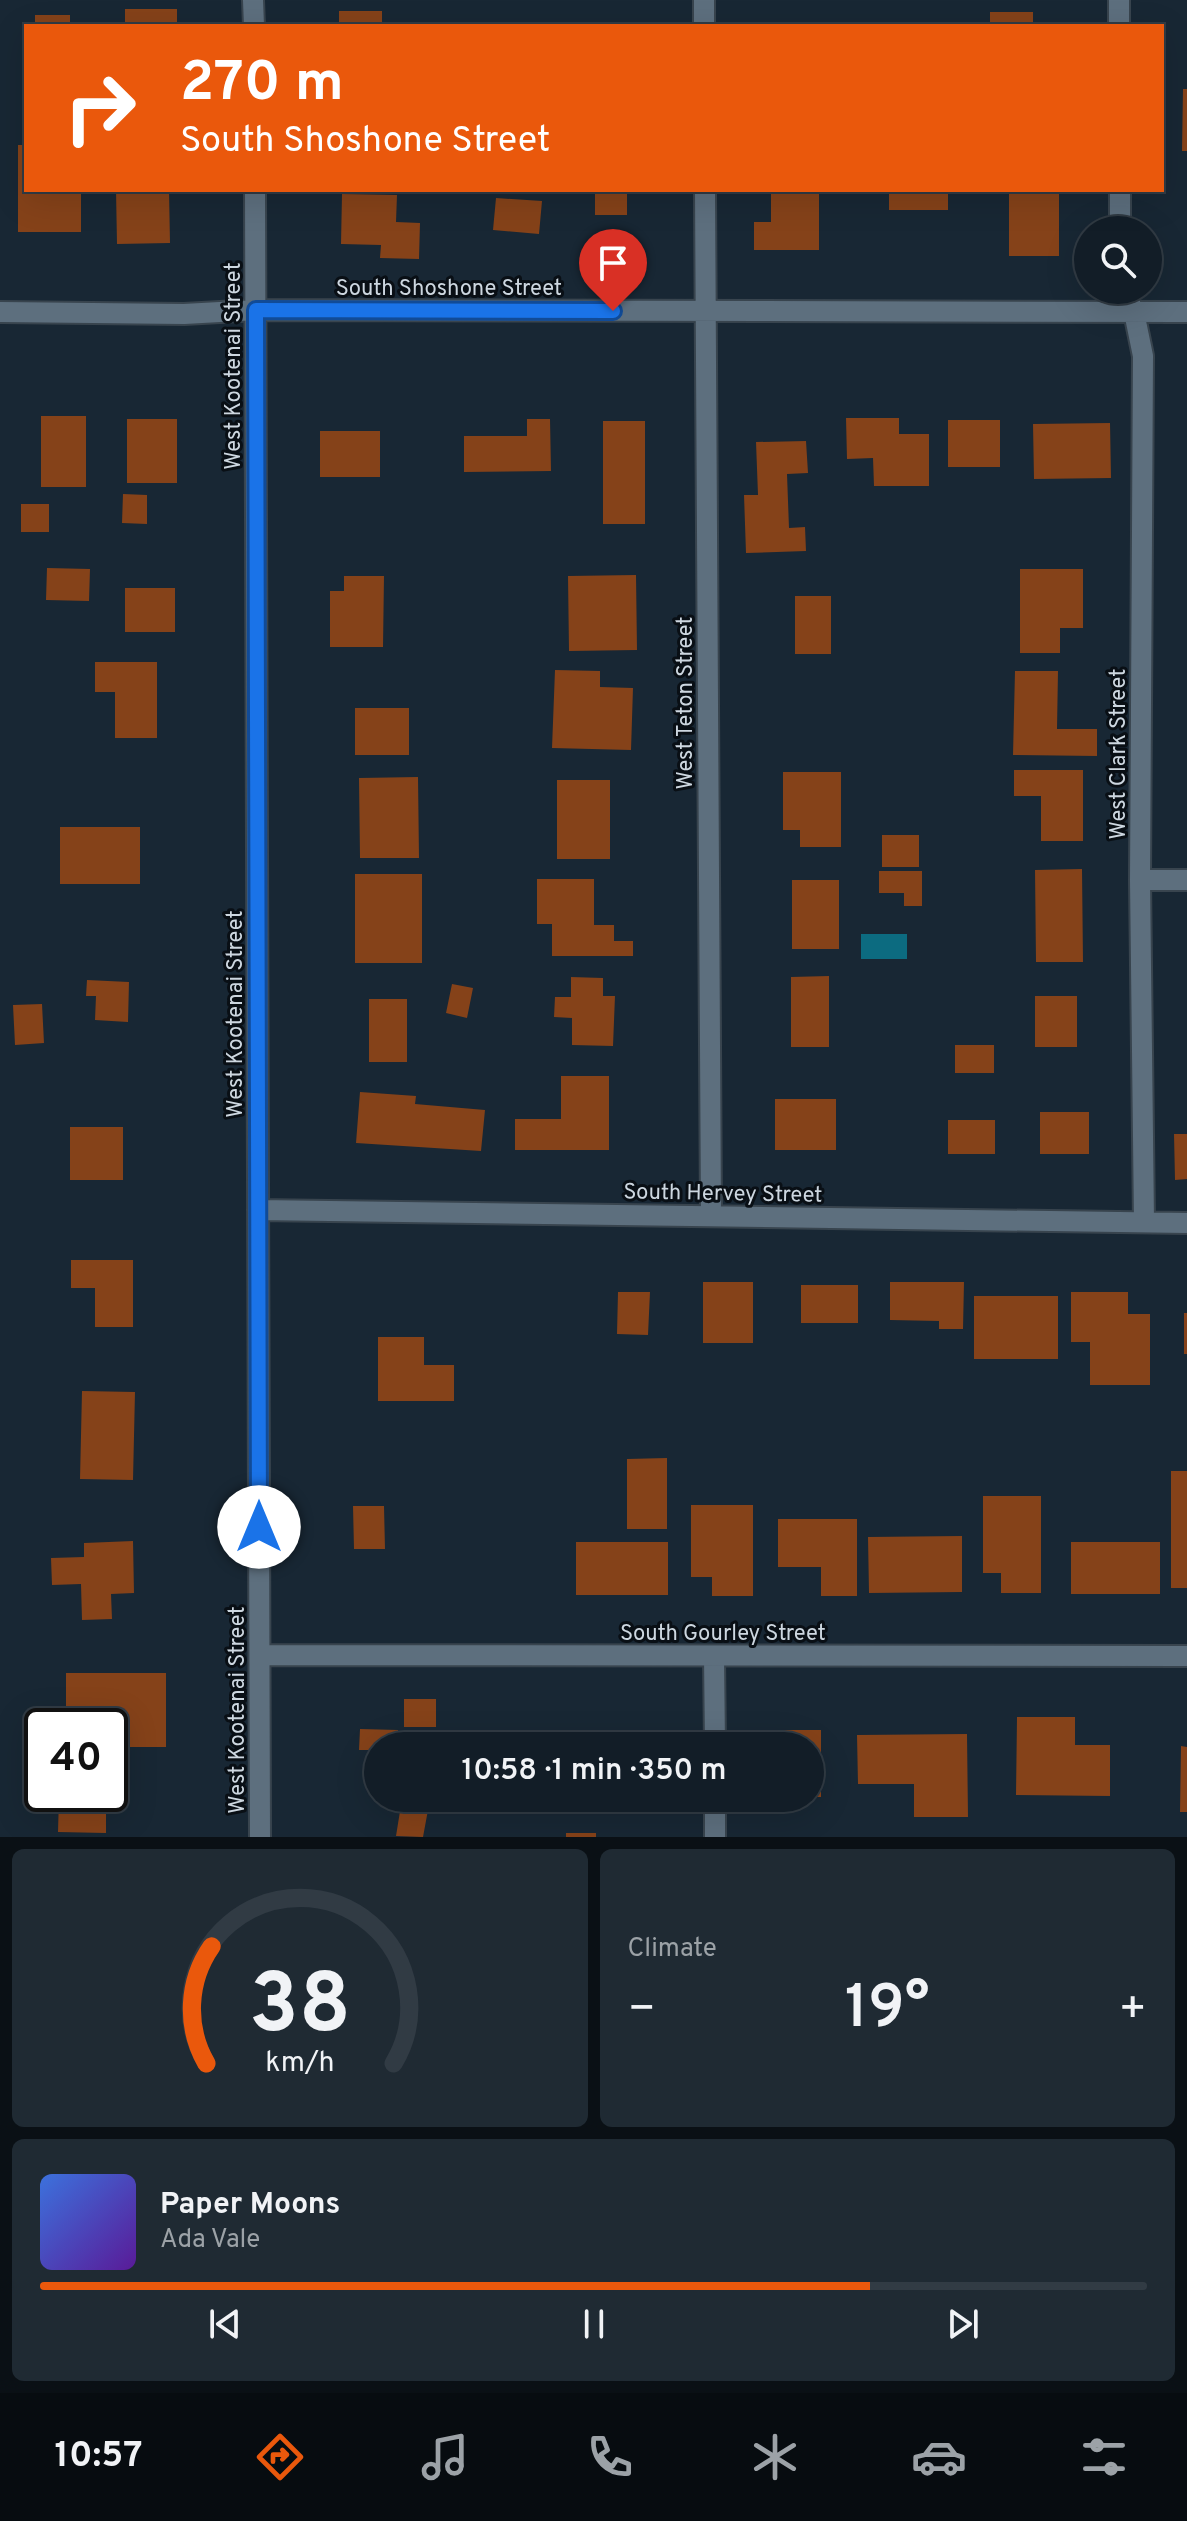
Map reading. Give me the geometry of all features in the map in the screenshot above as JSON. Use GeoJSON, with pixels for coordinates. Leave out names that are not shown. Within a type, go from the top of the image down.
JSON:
{"type":"FeatureCollection","features":[{"type":"Feature","properties":{"kind":"street"},"geometry":{"type":"LineString","coordinates":[[253,0],[254,24]]}},
{"type":"Feature","properties":{"kind":"street"},"geometry":{"type":"LineString","coordinates":[[704,0],[704,24]]}},
{"type":"Feature","properties":{"kind":"street"},"geometry":{"type":"LineString","coordinates":[[1119,0],[1119,24]]}},
{"type":"Feature","properties":{"kind":"street","name":"West Kootenai Street"},"geometry":{"type":"LineString","coordinates":[[255,192],[260,1837]]}},
{"type":"Feature","properties":{"kind":"street","name":"West Teton Street"},"geometry":{"type":"LineString","coordinates":[[705,192],[711,1216]]}},
{"type":"Feature","properties":{"kind":"street"},"geometry":{"type":"LineString","coordinates":[[1120,192],[1120,216]]}},
{"type":"Feature","properties":{"kind":"street","name":"West Clark Street"},"geometry":{"type":"LineString","coordinates":[[1130,304],[1143,356],[1140,880],[1144,1222]]}},
{"type":"Feature","properties":{"kind":"street","name":"South Shoshone Street"},"geometry":{"type":"LineString","coordinates":[[0,312],[1187,312]]}},
{"type":"Feature","properties":{"kind":"street"},"geometry":{"type":"LineString","coordinates":[[1140,880],[1187,880]]}},
{"type":"Feature","properties":{"kind":"street","name":"South Hervey Street"},"geometry":{"type":"LineString","coordinates":[[258,1210],[1187,1223]]}},
{"type":"Feature","properties":{"kind":"street","name":"South Gourley Street"},"geometry":{"type":"LineString","coordinates":[[260,1655],[1187,1656]]}},
{"type":"Feature","properties":{"kind":"street"},"geometry":{"type":"LineString","coordinates":[[714,1656],[715,1732]]}},
{"type":"Feature","properties":{"kind":"street"},"geometry":{"type":"LineString","coordinates":[[715,1812],[715,1837]]}},
{"type":"Feature","properties":{"kind":"water"},"geometry":{"type":"Polygon","coordinates":[[[861,934],[907,934],[907,959],[861,959],[861,934]]]}},
{"type":"Feature","properties":{"kind":"building"},"geometry":{"type":"Polygon","coordinates":[[[125,9],[177,9],[177,24],[125,24],[125,9]]]}},
{"type":"Feature","properties":{"kind":"building"},"geometry":{"type":"Polygon","coordinates":[[[339,11],[382,11],[382,24],[339,24],[339,11]]]}},
{"type":"Feature","properties":{"kind":"building"},"geometry":{"type":"Polygon","coordinates":[[[990,12],[1033,12],[1033,24],[990,24],[990,12]]]}},
{"type":"Feature","properties":{"kind":"building"},"geometry":{"type":"Polygon","coordinates":[[[35,15],[70,15],[70,24],[35,24],[35,15]]]}},
{"type":"Feature","properties":{"kind":"building"},"geometry":{"type":"Polygon","coordinates":[[[1183,89],[1187,89],[1187,151],[1182,151],[1183,89]]]}},
{"type":"Feature","properties":{"kind":"building"},"geometry":{"type":"Polygon","coordinates":[[[18,145],[24,145],[24,192],[81,192],[81,232],[18,232],[18,145]]]}},
{"type":"Feature","properties":{"kind":"building"},"geometry":{"type":"Polygon","coordinates":[[[116,192],[169,192],[170,243],[117,244],[116,192]]]}},
{"type":"Feature","properties":{"kind":"building"},"geometry":{"type":"Polygon","coordinates":[[[595,192],[627,192],[627,215],[595,215],[595,192]]]}},
{"type":"Feature","properties":{"kind":"building"},"geometry":{"type":"Polygon","coordinates":[[[771,192],[819,192],[819,250],[754,250],[754,222],[771,222],[771,192]]]}},
{"type":"Feature","properties":{"kind":"building"},"geometry":{"type":"Polygon","coordinates":[[[889,192],[948,192],[948,210],[889,210],[889,192]]]}},
{"type":"Feature","properties":{"kind":"building"},"geometry":{"type":"Polygon","coordinates":[[[1009,192],[1059,192],[1059,256],[1009,256],[1009,192]]]}},
{"type":"Feature","properties":{"kind":"building"},"geometry":{"type":"Polygon","coordinates":[[[342,194],[397,195],[396,222],[420,223],[419,259],[380,258],[381,245],[341,244],[342,194]]]}},
{"type":"Feature","properties":{"kind":"building"},"geometry":{"type":"Polygon","coordinates":[[[496,198],[542,201],[539,234],[493,230],[496,198]]]}},
{"type":"Feature","properties":{"kind":"building"},"geometry":{"type":"Polygon","coordinates":[[[41,416],[86,416],[86,487],[41,487],[41,416]]]}},
{"type":"Feature","properties":{"kind":"building"},"geometry":{"type":"Polygon","coordinates":[[[846,418],[899,418],[899,434],[929,434],[929,486],[874,486],[873,458],[847,459],[846,418]]]}},
{"type":"Feature","properties":{"kind":"building"},"geometry":{"type":"Polygon","coordinates":[[[127,419],[177,419],[177,483],[127,483],[127,419]]]}},
{"type":"Feature","properties":{"kind":"building"},"geometry":{"type":"Polygon","coordinates":[[[527,419],[550,419],[551,471],[464,472],[464,436],[527,436],[527,419]]]}},
{"type":"Feature","properties":{"kind":"building"},"geometry":{"type":"Polygon","coordinates":[[[948,420],[1000,420],[1000,467],[948,467],[948,420]]]}},
{"type":"Feature","properties":{"kind":"building"},"geometry":{"type":"Polygon","coordinates":[[[603,421],[645,421],[645,524],[603,524],[603,421]]]}},
{"type":"Feature","properties":{"kind":"building"},"geometry":{"type":"Polygon","coordinates":[[[1110,423],[1111,478],[1034,479],[1033,424],[1110,423]]]}},
{"type":"Feature","properties":{"kind":"building"},"geometry":{"type":"Polygon","coordinates":[[[320,431],[380,431],[380,477],[320,477],[320,431]]]}},
{"type":"Feature","properties":{"kind":"building"},"geometry":{"type":"Polygon","coordinates":[[[806,441],[808,473],[787,474],[789,528],[805,527],[806,551],[746,553],[744,495],[758,495],[756,442],[806,441]]]}},
{"type":"Feature","properties":{"kind":"building"},"geometry":{"type":"Polygon","coordinates":[[[123,494],[147,495],[147,524],[122,523],[123,494]]]}},
{"type":"Feature","properties":{"kind":"building"},"geometry":{"type":"Polygon","coordinates":[[[21,504],[49,504],[49,532],[21,532],[21,504]]]}},
{"type":"Feature","properties":{"kind":"building"},"geometry":{"type":"Polygon","coordinates":[[[47,568],[90,569],[89,601],[46,600],[47,568]]]}},
{"type":"Feature","properties":{"kind":"building"},"geometry":{"type":"Polygon","coordinates":[[[1020,569],[1083,569],[1083,628],[1060,628],[1060,653],[1020,653],[1020,569]]]}},
{"type":"Feature","properties":{"kind":"building"},"geometry":{"type":"Polygon","coordinates":[[[636,575],[637,650],[569,651],[568,576],[636,575]]]}},
{"type":"Feature","properties":{"kind":"building"},"geometry":{"type":"Polygon","coordinates":[[[344,576],[384,576],[383,647],[330,647],[330,591],[344,591],[344,576]]]}},
{"type":"Feature","properties":{"kind":"building"},"geometry":{"type":"Polygon","coordinates":[[[125,588],[175,588],[175,632],[125,632],[125,588]]]}},
{"type":"Feature","properties":{"kind":"building"},"geometry":{"type":"Polygon","coordinates":[[[795,596],[831,596],[831,654],[795,654],[795,596]]]}},
{"type":"Feature","properties":{"kind":"building"},"geometry":{"type":"Polygon","coordinates":[[[95,662],[157,662],[157,738],[115,738],[115,692],[95,692],[95,662]]]}},
{"type":"Feature","properties":{"kind":"building"},"geometry":{"type":"Polygon","coordinates":[[[555,670],[600,671],[600,687],[633,688],[631,750],[552,748],[555,670]]]}},
{"type":"Feature","properties":{"kind":"building"},"geometry":{"type":"Polygon","coordinates":[[[1015,671],[1058,671],[1057,729],[1097,729],[1097,756],[1013,755],[1015,671]]]}},
{"type":"Feature","properties":{"kind":"building"},"geometry":{"type":"Polygon","coordinates":[[[355,708],[409,708],[409,755],[355,755],[355,708]]]}},
{"type":"Feature","properties":{"kind":"building"},"geometry":{"type":"Polygon","coordinates":[[[1014,770],[1083,770],[1083,841],[1041,841],[1041,796],[1014,796],[1014,770]]]}},
{"type":"Feature","properties":{"kind":"building"},"geometry":{"type":"Polygon","coordinates":[[[783,772],[841,772],[841,847],[800,847],[800,830],[783,830],[783,772]]]}},
{"type":"Feature","properties":{"kind":"building"},"geometry":{"type":"Polygon","coordinates":[[[418,777],[419,858],[360,858],[359,778],[418,777]]]}},
{"type":"Feature","properties":{"kind":"building"},"geometry":{"type":"Polygon","coordinates":[[[557,780],[610,780],[610,859],[557,859],[557,780]]]}},
{"type":"Feature","properties":{"kind":"building"},"geometry":{"type":"Polygon","coordinates":[[[60,827],[140,827],[140,884],[60,884],[60,827]]]}},
{"type":"Feature","properties":{"kind":"building"},"geometry":{"type":"Polygon","coordinates":[[[882,835],[919,835],[919,867],[882,867],[882,835]]]}},
{"type":"Feature","properties":{"kind":"building"},"geometry":{"type":"Polygon","coordinates":[[[1082,869],[1083,962],[1036,962],[1035,870],[1082,869]]]}},
{"type":"Feature","properties":{"kind":"building"},"geometry":{"type":"Polygon","coordinates":[[[879,871],[922,871],[922,906],[904,906],[904,893],[879,893],[879,871]]]}},
{"type":"Feature","properties":{"kind":"building"},"geometry":{"type":"Polygon","coordinates":[[[355,874],[422,874],[422,963],[355,963],[355,874]]]}},
{"type":"Feature","properties":{"kind":"building"},"geometry":{"type":"Polygon","coordinates":[[[537,879],[594,879],[594,925],[614,925],[614,941],[633,941],[633,956],[552,956],[552,924],[537,924],[537,879]]]}},
{"type":"Feature","properties":{"kind":"building"},"geometry":{"type":"Polygon","coordinates":[[[792,880],[839,880],[839,949],[792,949],[792,880]]]}},
{"type":"Feature","properties":{"kind":"building"},"geometry":{"type":"Polygon","coordinates":[[[829,976],[829,1047],[791,1047],[791,977],[829,976]]]}},
{"type":"Feature","properties":{"kind":"building"},"geometry":{"type":"Polygon","coordinates":[[[571,977],[603,978],[603,996],[615,996],[613,1046],[572,1045],[572,1018],[554,1017],[555,997],[571,997],[571,977]]]}},
{"type":"Feature","properties":{"kind":"building"},"geometry":{"type":"Polygon","coordinates":[[[87,980],[129,982],[128,1022],[95,1020],[96,996],[86,996],[87,980]]]}},
{"type":"Feature","properties":{"kind":"building"},"geometry":{"type":"Polygon","coordinates":[[[452,984],[473,988],[467,1018],[446,1013],[452,984]]]}},
{"type":"Feature","properties":{"kind":"building"},"geometry":{"type":"Polygon","coordinates":[[[1035,996],[1077,996],[1077,1047],[1035,1047],[1035,996]]]}},
{"type":"Feature","properties":{"kind":"building"},"geometry":{"type":"Polygon","coordinates":[[[369,999],[407,999],[407,1062],[369,1062],[369,999]]]}},
{"type":"Feature","properties":{"kind":"building"},"geometry":{"type":"Polygon","coordinates":[[[42,1004],[44,1043],[15,1045],[13,1005],[42,1004]]]}},
{"type":"Feature","properties":{"kind":"building"},"geometry":{"type":"Polygon","coordinates":[[[955,1045],[994,1045],[994,1073],[955,1073],[955,1045]]]}},
{"type":"Feature","properties":{"kind":"building"},"geometry":{"type":"Polygon","coordinates":[[[561,1076],[609,1076],[609,1150],[515,1150],[515,1119],[561,1119],[561,1076]]]}},
{"type":"Feature","properties":{"kind":"building"},"geometry":{"type":"Polygon","coordinates":[[[360,1092],[416,1096],[415,1104],[485,1110],[481,1151],[356,1143],[360,1092]]]}},
{"type":"Feature","properties":{"kind":"building"},"geometry":{"type":"Polygon","coordinates":[[[775,1099],[836,1099],[836,1150],[775,1150],[775,1099]]]}},
{"type":"Feature","properties":{"kind":"building"},"geometry":{"type":"Polygon","coordinates":[[[1040,1112],[1089,1112],[1089,1154],[1040,1154],[1040,1112]]]}},
{"type":"Feature","properties":{"kind":"building"},"geometry":{"type":"Polygon","coordinates":[[[948,1120],[995,1120],[995,1154],[948,1154],[948,1120]]]}},
{"type":"Feature","properties":{"kind":"building"},"geometry":{"type":"Polygon","coordinates":[[[70,1127],[123,1127],[123,1180],[70,1180],[70,1127]]]}},
{"type":"Feature","properties":{"kind":"building"},"geometry":{"type":"Polygon","coordinates":[[[1174,1134],[1187,1134],[1187,1179],[1175,1180],[1174,1134]]]}},
{"type":"Feature","properties":{"kind":"building"},"geometry":{"type":"Polygon","coordinates":[[[71,1260],[133,1260],[133,1327],[95,1327],[95,1288],[71,1288],[71,1260]]]}},
{"type":"Feature","properties":{"kind":"building"},"geometry":{"type":"Polygon","coordinates":[[[703,1282],[753,1282],[753,1343],[703,1343],[703,1282]]]}},
{"type":"Feature","properties":{"kind":"building"},"geometry":{"type":"Polygon","coordinates":[[[890,1282],[964,1282],[963,1329],[939,1329],[939,1321],[890,1320],[890,1282]]]}},
{"type":"Feature","properties":{"kind":"building"},"geometry":{"type":"Polygon","coordinates":[[[801,1285],[858,1285],[858,1323],[801,1323],[801,1285]]]}},
{"type":"Feature","properties":{"kind":"building"},"geometry":{"type":"Polygon","coordinates":[[[618,1292],[650,1292],[648,1335],[617,1334],[618,1292]]]}},
{"type":"Feature","properties":{"kind":"building"},"geometry":{"type":"Polygon","coordinates":[[[1071,1292],[1128,1292],[1128,1314],[1150,1314],[1150,1385],[1090,1385],[1090,1342],[1071,1342],[1071,1292]]]}},
{"type":"Feature","properties":{"kind":"building"},"geometry":{"type":"Polygon","coordinates":[[[974,1296],[1058,1296],[1058,1359],[974,1359],[974,1296]]]}},
{"type":"Feature","properties":{"kind":"building"},"geometry":{"type":"Polygon","coordinates":[[[1184,1313],[1187,1313],[1187,1354],[1184,1354],[1184,1313]]]}},
{"type":"Feature","properties":{"kind":"building"},"geometry":{"type":"Polygon","coordinates":[[[378,1337],[424,1337],[424,1365],[454,1365],[454,1401],[378,1401],[378,1337]]]}},
{"type":"Feature","properties":{"kind":"building"},"geometry":{"type":"Polygon","coordinates":[[[82,1391],[135,1392],[133,1480],[80,1479],[82,1391]]]}},
{"type":"Feature","properties":{"kind":"building"},"geometry":{"type":"Polygon","coordinates":[[[667,1458],[667,1529],[627,1529],[627,1459],[667,1458]]]}},
{"type":"Feature","properties":{"kind":"building"},"geometry":{"type":"Polygon","coordinates":[[[1171,1471],[1187,1471],[1187,1588],[1171,1588],[1171,1471]]]}},
{"type":"Feature","properties":{"kind":"building"},"geometry":{"type":"Polygon","coordinates":[[[983,1496],[1041,1496],[1041,1593],[1001,1593],[1001,1573],[983,1573],[983,1496]]]}},
{"type":"Feature","properties":{"kind":"building"},"geometry":{"type":"Polygon","coordinates":[[[691,1505],[753,1505],[753,1596],[712,1596],[712,1577],[691,1577],[691,1505]]]}},
{"type":"Feature","properties":{"kind":"building"},"geometry":{"type":"Polygon","coordinates":[[[353,1506],[384,1506],[385,1549],[354,1549],[353,1506]]]}},
{"type":"Feature","properties":{"kind":"building"},"geometry":{"type":"Polygon","coordinates":[[[778,1519],[857,1519],[857,1596],[821,1596],[821,1567],[778,1567],[778,1519]]]}},
{"type":"Feature","properties":{"kind":"building"},"geometry":{"type":"Polygon","coordinates":[[[962,1536],[962,1592],[869,1593],[868,1537],[962,1536]]]}},
{"type":"Feature","properties":{"kind":"building"},"geometry":{"type":"Polygon","coordinates":[[[133,1541],[134,1593],[111,1594],[112,1619],[82,1620],[81,1584],[52,1585],[51,1558],[84,1557],[84,1543],[133,1541]]]}},
{"type":"Feature","properties":{"kind":"building"},"geometry":{"type":"Polygon","coordinates":[[[576,1542],[668,1542],[668,1595],[576,1595],[576,1542]]]}},
{"type":"Feature","properties":{"kind":"building"},"geometry":{"type":"Polygon","coordinates":[[[1071,1542],[1160,1542],[1160,1594],[1071,1594],[1071,1542]]]}},
{"type":"Feature","properties":{"kind":"building"},"geometry":{"type":"Polygon","coordinates":[[[66,1673],[166,1673],[166,1747],[128,1747],[128,1708],[66,1708],[66,1673]]]}},
{"type":"Feature","properties":{"kind":"building"},"geometry":{"type":"Polygon","coordinates":[[[404,1699],[436,1699],[436,1727],[404,1727],[404,1699]]]}},
{"type":"Feature","properties":{"kind":"building"},"geometry":{"type":"Polygon","coordinates":[[[1017,1717],[1075,1717],[1075,1745],[1110,1745],[1110,1796],[1016,1795],[1017,1717]]]}},
{"type":"Feature","properties":{"kind":"building"},"geometry":{"type":"Polygon","coordinates":[[[360,1729],[398,1730],[364,1732],[364,1750],[359,1750],[360,1729]]]}},
{"type":"Feature","properties":{"kind":"building"},"geometry":{"type":"Polygon","coordinates":[[[773,1730],[821,1730],[821,1732],[773,1730]]]}},
{"type":"Feature","properties":{"kind":"building"},"geometry":{"type":"Polygon","coordinates":[[[601,1731],[645,1731],[645,1732],[601,1731]]]}},
{"type":"Feature","properties":{"kind":"building"},"geometry":{"type":"Polygon","coordinates":[[[967,1734],[968,1817],[914,1817],[914,1784],[858,1784],[857,1735],[967,1734]]]}},
{"type":"Feature","properties":{"kind":"building"},"geometry":{"type":"Polygon","coordinates":[[[1181,1746],[1187,1747],[1187,1812],[1180,1812],[1181,1746]]]}},
{"type":"Feature","properties":{"kind":"building"},"geometry":{"type":"Polygon","coordinates":[[[59,1812],[106,1812],[106,1833],[58,1832],[59,1812]]]}},
{"type":"Feature","properties":{"kind":"building"},"geometry":{"type":"Polygon","coordinates":[[[400,1812],[428,1812],[423,1837],[396,1836],[400,1812]]]}},
{"type":"Feature","properties":{"kind":"building"},"geometry":{"type":"Polygon","coordinates":[[[566,1833],[596,1833],[596,1837],[566,1837],[566,1833]]]}},
{"type":"Feature","properties":{"kind":"route"},"geometry":{"type":"LineString","coordinates":[[259,1527],[256,310],[613,311]]}}]}
